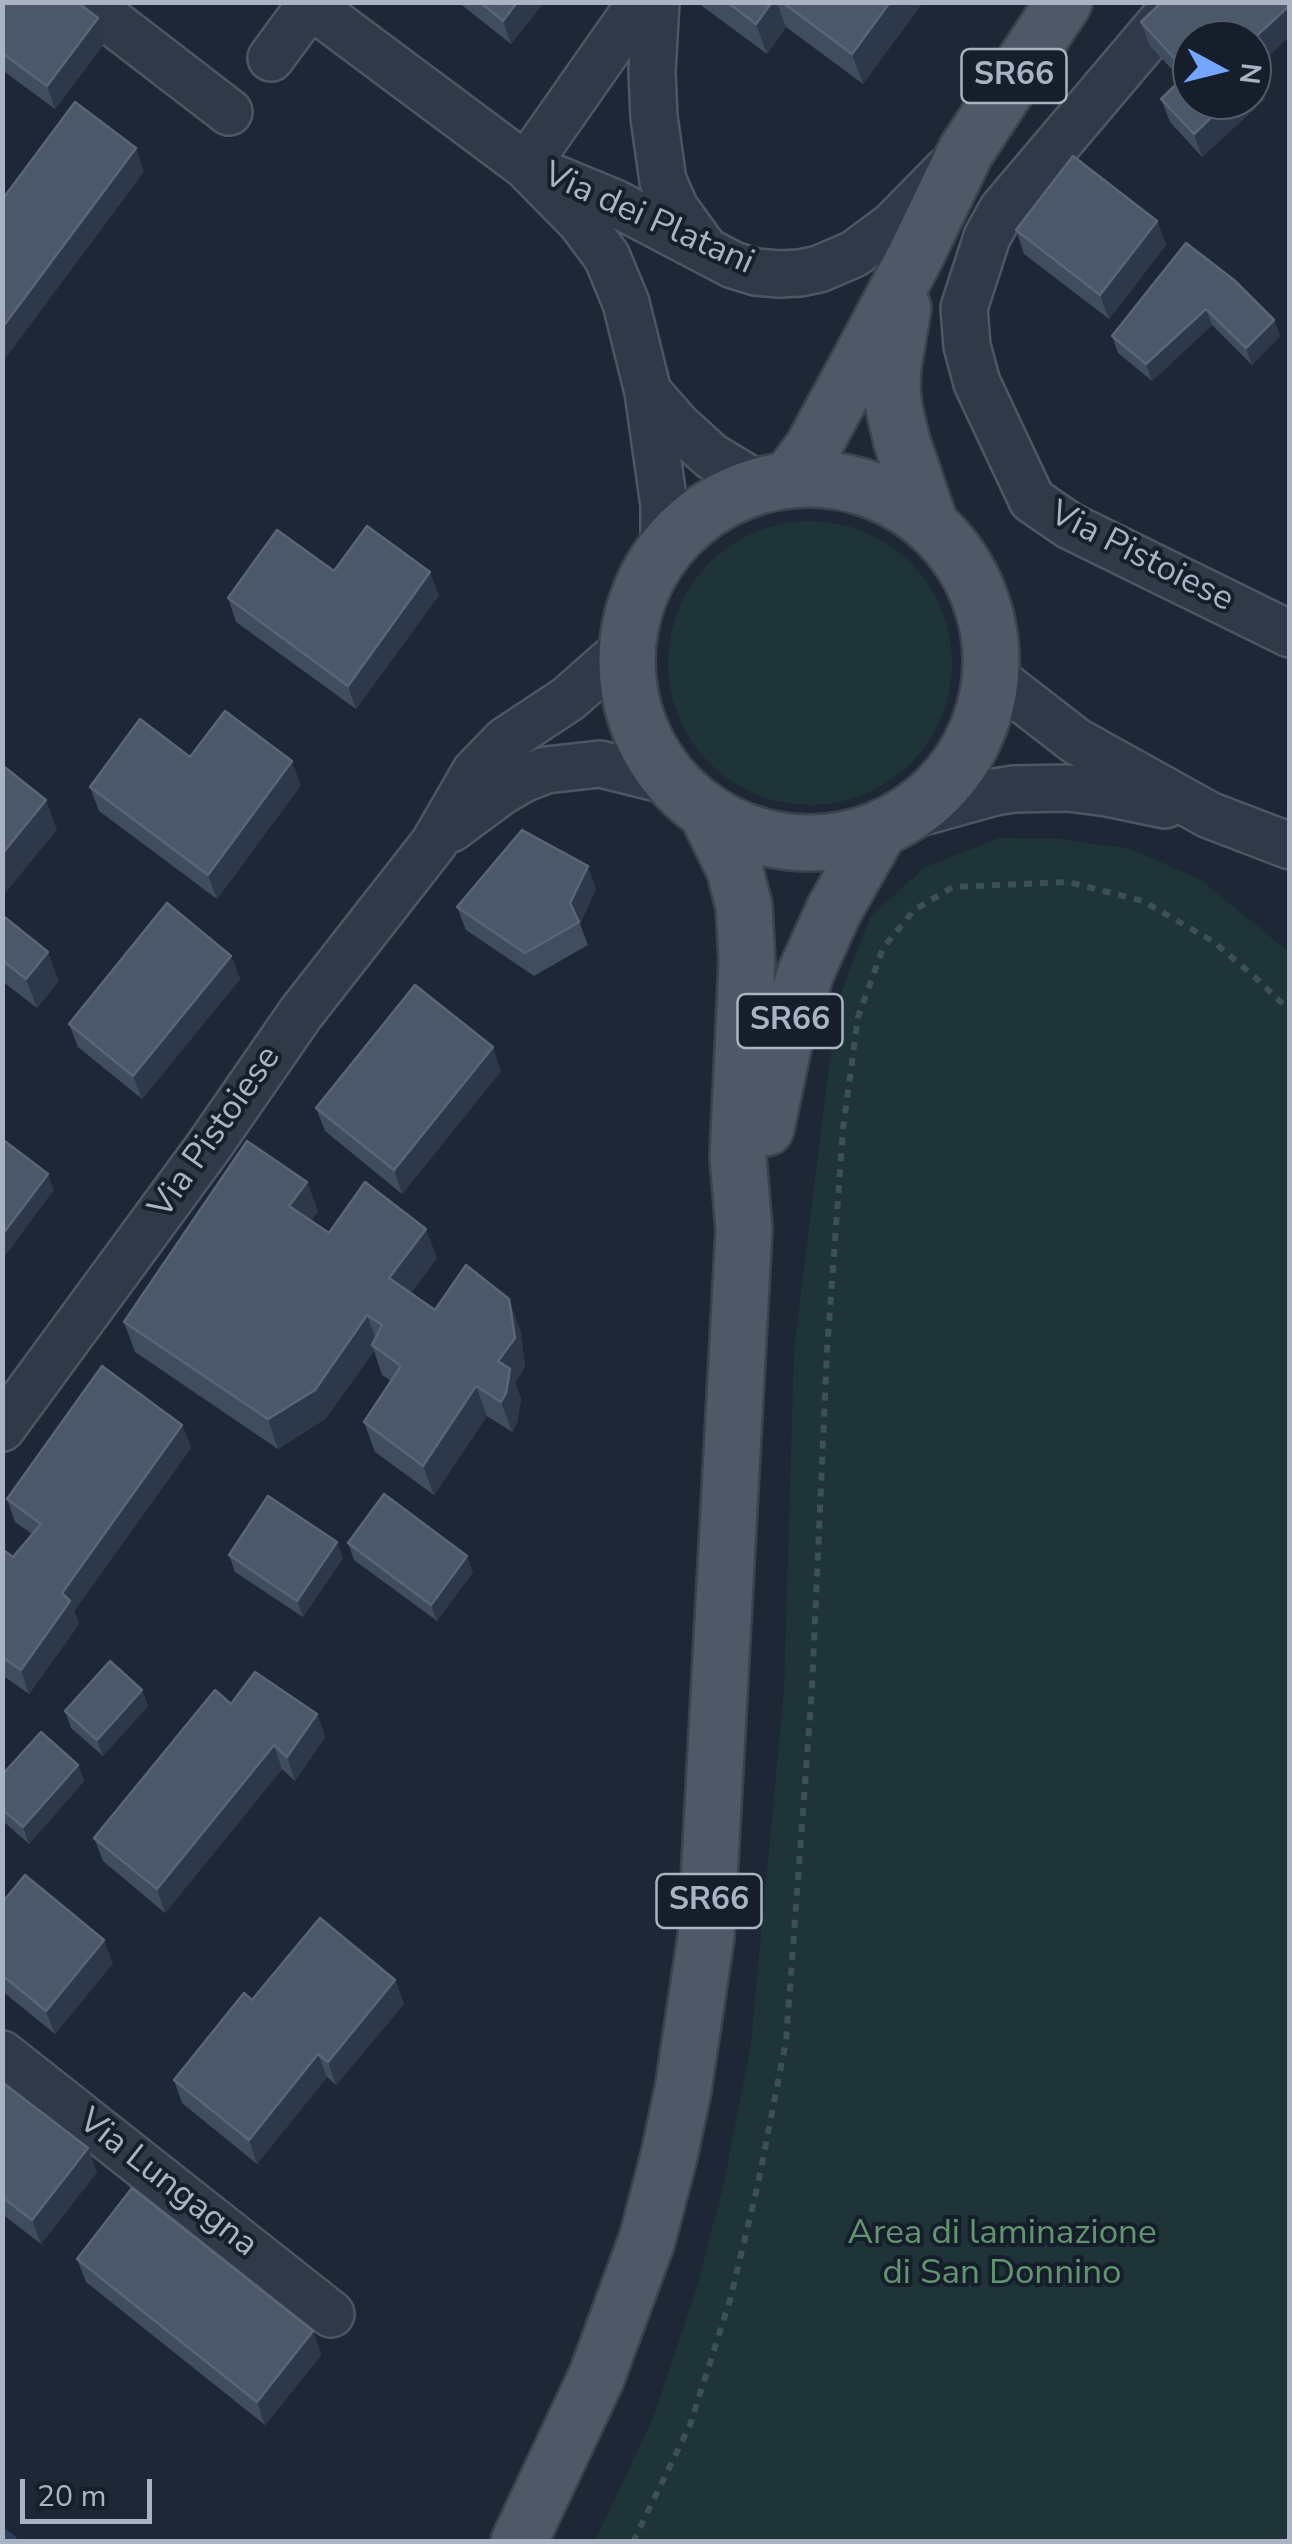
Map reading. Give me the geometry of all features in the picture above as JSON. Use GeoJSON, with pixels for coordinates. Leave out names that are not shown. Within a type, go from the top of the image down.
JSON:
{"type":"FeatureCollection","features":[{"type":"Feature","properties":{"kind":"main road","name":"Via Pistoiese"},"geometry":{"type":"LineString","coordinates":[[775,481],[835,479],[892,498],[930,524],[951,546],[978,593],[988,620],[992,676],[986,704],[958,761],[943,780],[889,824],[858,837],[812,844],[763,836],[708,815],[686,800],[665,780],[645,745],[628,686],[626,648],[638,606],[664,556],[681,535],[722,502],[775,481],[812,449],[915,257],[966,151],[1064,2]]}},
{"type":"Feature","properties":{"kind":"main road","name":"Via Pistoiese"},"geometry":{"type":"LineString","coordinates":[[915,257],[898,334],[892,387],[902,442],[930,524]]}},
{"type":"Feature","properties":{"kind":"main road","name":"SR66"},"geometry":{"type":"LineString","coordinates":[[519,2542],[575,2427],[647,2240],[684,2090],[706,1937],[744,1228],[738,1157],[747,962],[744,906],[734,870],[708,815]]}},
{"type":"Feature","properties":{"kind":"main road","name":"SR66"},"geometry":{"type":"LineString","coordinates":[[744,1228],[784,1043],[806,972],[826,924],[889,824]]}},
{"type":"Feature","properties":{"kind":"street"},"geometry":{"type":"LineString","coordinates":[[86,2],[229,112]]}},
{"type":"Feature","properties":{"kind":"street"},"geometry":{"type":"LineString","coordinates":[[526,166],[641,2]]}},
{"type":"Feature","properties":{"kind":"street"},"geometry":{"type":"LineString","coordinates":[[656,2],[652,72],[663,181],[674,208],[707,253]]}},
{"type":"Feature","properties":{"kind":"street","name":"Via Pistoiese"},"geometry":{"type":"LineString","coordinates":[[1178,2],[1002,210],[986,237],[964,308],[967,346],[977,384],[1032,500],[1070,526],[1290,634]]}},
{"type":"Feature","properties":{"kind":"street"},"geometry":{"type":"LineString","coordinates":[[271,58],[308,4]]}},
{"type":"Feature","properties":{"kind":"street","name":"Via dei Platani"},"geometry":{"type":"LineString","coordinates":[[308,4],[526,166],[581,222],[607,257],[626,303],[648,392],[664,505],[664,556]]}},
{"type":"Feature","properties":{"kind":"street","name":"Via dei Platani"},"geometry":{"type":"LineString","coordinates":[[526,166],[613,202],[733,265],[778,274],[838,263],[879,238],[966,151]]}},
{"type":"Feature","properties":{"kind":"street","name":"Via dei Platani"},"geometry":{"type":"LineString","coordinates":[[648,392],[711,456],[775,481]]}},
{"type":"Feature","properties":{"kind":"street","name":"Via Pistoiese"},"geometry":{"type":"LineString","coordinates":[[2,1428],[209,1146],[300,1013],[434,843],[475,772],[506,740],[568,699],[626,648]]}},
{"type":"Feature","properties":{"kind":"street"},"geometry":{"type":"LineString","coordinates":[[992,676],[1076,740],[1210,816]]}},
{"type":"Feature","properties":{"kind":"street","name":"Via Pistoiese"},"geometry":{"type":"LineString","coordinates":[[434,843],[501,792],[546,770],[600,764],[665,780]]}},
{"type":"Feature","properties":{"kind":"street"},"geometry":{"type":"LineString","coordinates":[[889,824],[995,792],[1039,788],[1108,793],[1210,816],[1290,846]]}},
{"type":"Feature","properties":{"kind":"street","name":"Via Lungagna"},"geometry":{"type":"LineString","coordinates":[[2,2054],[332,2314]]}},
{"type":"Feature","properties":{"kind":"path"},"geometry":{"type":"LineString","coordinates":[[634,2542],[690,2426],[730,2300],[786,2041],[810,1728],[827,1351],[844,1128],[858,1016],[883,948],[914,910],[953,888],[1068,882],[1143,901],[1214,942],[1290,1011]]}},
{"type":"Feature","properties":{"kind":"green space"},"geometry":{"type":"Polygon","coordinates":[[[810,521],[838,523],[865,531],[911,562],[942,608],[950,635],[950,691],[942,718],[911,764],[865,795],[838,803],[810,805],[782,803],[755,795],[709,764],[678,718],[670,691],[668,663],[670,635],[678,608],[709,562],[755,531],[782,523],[810,521]]]}},
{"type":"Feature","properties":{"kind":"green space","name":"Area di laminazione di San Donnino"},"geometry":{"type":"Polygon","coordinates":[[[999,838],[1059,839],[1131,849],[1201,880],[1289,952],[1289,2541],[595,2541],[653,2418],[695,2293],[724,2183],[751,2042],[784,1689],[794,1351],[836,1007],[870,917],[925,867],[999,838]]]}},
{"type":"Feature","properties":{"kind":"building"},"geometry":{"type":"Polygon","coordinates":[[[2,2],[77,2],[98,18],[47,86],[2,53],[2,2]]]}},
{"type":"Feature","properties":{"kind":"building"},"geometry":{"type":"Polygon","coordinates":[[[480,2],[517,2],[503,21],[480,2]]]}},
{"type":"Feature","properties":{"kind":"building"},"geometry":{"type":"Polygon","coordinates":[[[727,2],[772,2],[756,24],[727,2]]]}},
{"type":"Feature","properties":{"kind":"building"},"geometry":{"type":"Polygon","coordinates":[[[782,2],[890,2],[852,54],[782,2]]]}},
{"type":"Feature","properties":{"kind":"building"},"geometry":{"type":"Polygon","coordinates":[[[1162,2],[1290,2],[1272,22],[1172,20],[1172,56],[1141,22],[1162,2]]]}},
{"type":"Feature","properties":{"kind":"building"},"geometry":{"type":"Polygon","coordinates":[[[1172,88],[1172,111],[1161,99],[1172,88]]]}},
{"type":"Feature","properties":{"kind":"building"},"geometry":{"type":"Polygon","coordinates":[[[75,102],[136,148],[2,328],[2,200],[75,102]]]}},
{"type":"Feature","properties":{"kind":"building"},"geometry":{"type":"Polygon","coordinates":[[[1181,120],[1208,120],[1194,134],[1181,120]]]}},
{"type":"Feature","properties":{"kind":"building"},"geometry":{"type":"Polygon","coordinates":[[[1073,156],[1157,221],[1100,295],[1016,230],[1073,156]]]}},
{"type":"Feature","properties":{"kind":"building"},"geometry":{"type":"Polygon","coordinates":[[[1186,243],[1234,280],[1274,320],[1246,348],[1206,309],[1146,364],[1112,336],[1186,243]]]}},
{"type":"Feature","properties":{"kind":"building"},"geometry":{"type":"Polygon","coordinates":[[[367,526],[430,572],[348,686],[228,598],[277,530],[334,571],[367,526]]]}},
{"type":"Feature","properties":{"kind":"building"},"geometry":{"type":"Polygon","coordinates":[[[225,711],[292,761],[208,875],[90,787],[140,719],[190,757],[225,711]]]}},
{"type":"Feature","properties":{"kind":"building"},"geometry":{"type":"Polygon","coordinates":[[[2,765],[46,800],[2,854],[2,765]]]}},
{"type":"Feature","properties":{"kind":"building"},"geometry":{"type":"Polygon","coordinates":[[[522,830],[588,866],[570,903],[579,922],[525,953],[457,907],[522,830]]]}},
{"type":"Feature","properties":{"kind":"building"},"geometry":{"type":"Polygon","coordinates":[[[167,903],[231,956],[133,1076],[69,1024],[167,903]]]}},
{"type":"Feature","properties":{"kind":"building"},"geometry":{"type":"Polygon","coordinates":[[[2,915],[48,952],[26,979],[2,960],[2,915]]]}},
{"type":"Feature","properties":{"kind":"building"},"geometry":{"type":"Polygon","coordinates":[[[415,985],[493,1047],[394,1170],[316,1108],[415,985]]]}},
{"type":"Feature","properties":{"kind":"building"},"geometry":{"type":"Polygon","coordinates":[[[2,1139],[48,1174],[2,1235],[2,1139]]]}},
{"type":"Feature","properties":{"kind":"building"},"geometry":{"type":"Polygon","coordinates":[[[247,1141],[307,1182],[289,1206],[329,1233],[365,1182],[426,1229],[389,1278],[435,1310],[466,1265],[509,1299],[515,1338],[498,1361],[510,1369],[506,1393],[501,1402],[476,1386],[423,1466],[364,1422],[401,1366],[372,1345],[382,1325],[367,1315],[315,1390],[268,1419],[124,1322],[247,1141]]]}},
{"type":"Feature","properties":{"kind":"building"},"geometry":{"type":"Polygon","coordinates":[[[102,1366],[182,1425],[62,1593],[70,1601],[21,1670],[2,1657],[2,1549],[13,1557],[41,1524],[7,1499],[102,1366]]]}},
{"type":"Feature","properties":{"kind":"building"},"geometry":{"type":"Polygon","coordinates":[[[384,1494],[467,1556],[431,1605],[348,1543],[384,1494]]]}},
{"type":"Feature","properties":{"kind":"building"},"geometry":{"type":"Polygon","coordinates":[[[268,1496],[337,1542],[297,1601],[229,1555],[268,1496]]]}},
{"type":"Feature","properties":{"kind":"building"},"geometry":{"type":"Polygon","coordinates":[[[110,1661],[142,1690],[97,1740],[65,1711],[110,1661]]]}},
{"type":"Feature","properties":{"kind":"building"},"geometry":{"type":"Polygon","coordinates":[[[255,1672],[317,1714],[287,1757],[274,1745],[157,1889],[94,1838],[215,1690],[231,1704],[255,1672]]]}},
{"type":"Feature","properties":{"kind":"building"},"geometry":{"type":"Polygon","coordinates":[[[41,1732],[78,1765],[23,1827],[2,1809],[2,1775],[41,1732]]]}},
{"type":"Feature","properties":{"kind":"building"},"geometry":{"type":"Polygon","coordinates":[[[25,1875],[104,1940],[46,2011],[2,1975],[2,1903],[25,1875]]]}},
{"type":"Feature","properties":{"kind":"building"},"geometry":{"type":"Polygon","coordinates":[[[320,1918],[395,1980],[328,2062],[318,2054],[249,2140],[174,2080],[244,1993],[252,2000],[320,1918]]]}},
{"type":"Feature","properties":{"kind":"building"},"geometry":{"type":"Polygon","coordinates":[[[2,2082],[88,2148],[32,2220],[2,2197],[2,2082]]]}},
{"type":"Feature","properties":{"kind":"building"},"geometry":{"type":"Polygon","coordinates":[[[132,2188],[313,2331],[257,2402],[77,2259],[132,2188]]]}},
{"type":"Feature","properties":{"kind":"waterway"},"geometry":{"type":"LineString","coordinates":[[2,2535],[11,2542]]}}]}
